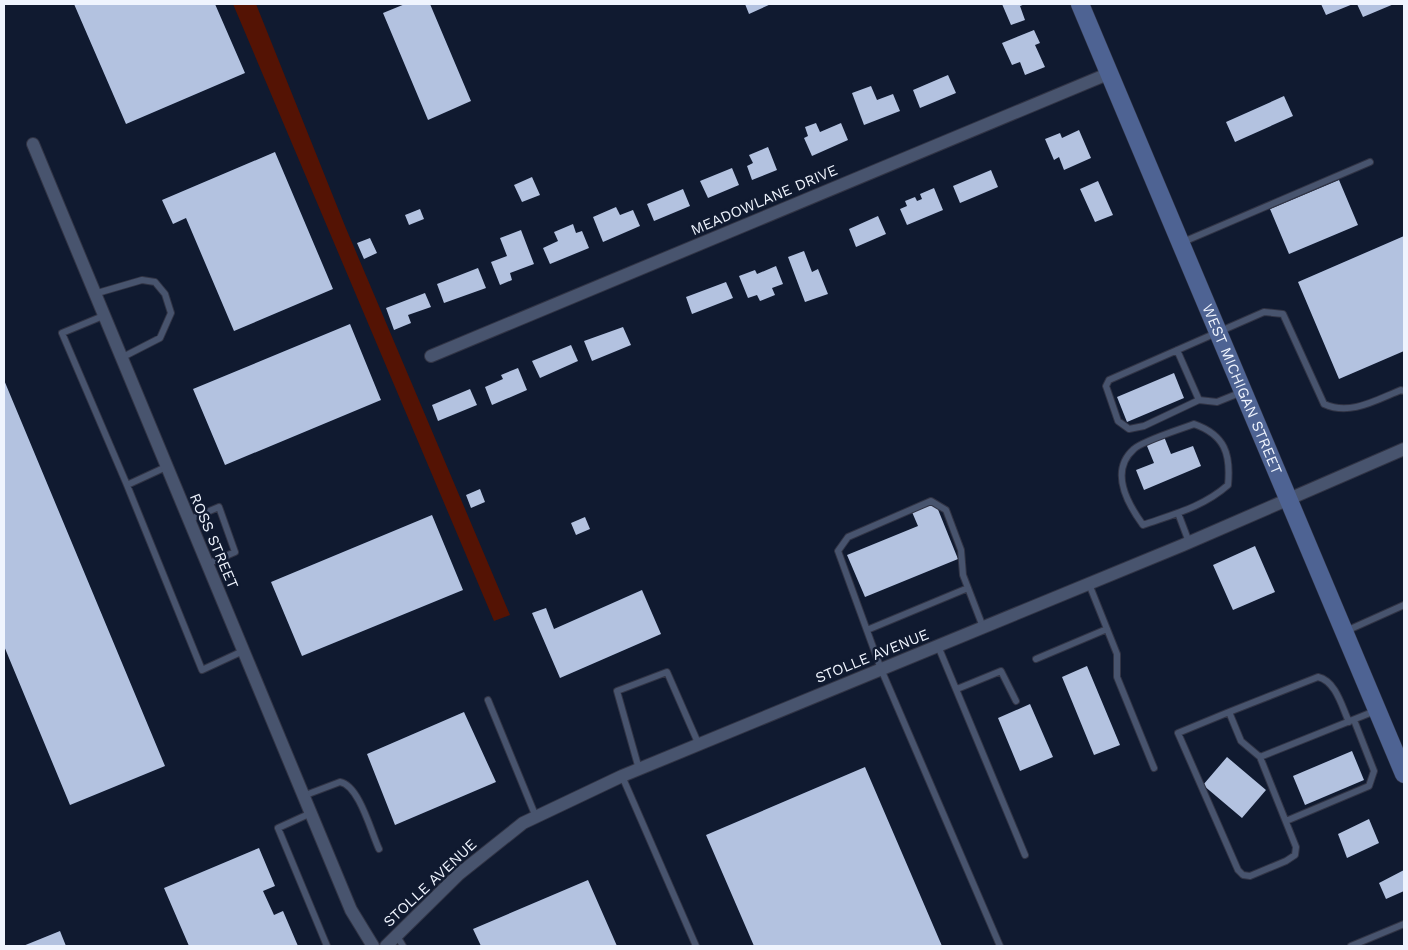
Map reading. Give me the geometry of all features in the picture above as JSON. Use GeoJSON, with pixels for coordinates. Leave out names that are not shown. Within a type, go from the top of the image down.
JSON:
{"type":"FeatureCollection","features":[{"type":"Feature","properties":{"kind":"main road","name":"WEST MICHIGAN STREET"},"geometry":{"type":"LineString","coordinates":[[1080,4],[1182,242],[1376,711],[1404,774]]}},
{"type":"Feature","properties":{"kind":"street","name":"MEADOWLANE DRIVE"},"geometry":{"type":"LineString","coordinates":[[431,356],[1110,73]]}},
{"type":"Feature","properties":{"kind":"street","name":"ROSS STREET"},"geometry":{"type":"LineString","coordinates":[[33,144],[351,910],[373,946]]}},
{"type":"Feature","properties":{"kind":"street","name":"STOLLE AVENUE"},"geometry":{"type":"LineString","coordinates":[[386,946],[400,941],[460,874],[523,824],[536,817],[622,776],[1089,584],[1404,449]]}},
{"type":"Feature","properties":{"kind":"lane"},"geometry":{"type":"LineString","coordinates":[[1182,242],[1370,162]]}},
{"type":"Feature","properties":{"kind":"lane"},"geometry":{"type":"LineString","coordinates":[[94,294],[142,280],[155,282],[165,294],[171,313],[160,338],[121,358]]}},
{"type":"Feature","properties":{"kind":"lane"},"geometry":{"type":"LineString","coordinates":[[1244,391],[1217,402],[1199,400],[1144,426],[1129,429],[1118,421],[1110,404],[1106,386],[1109,380],[1264,312],[1283,314],[1324,404],[1335,410],[1355,408],[1401,390],[1404,391]]}},
{"type":"Feature","properties":{"kind":"lane"},"geometry":{"type":"LineString","coordinates":[[103,316],[62,333],[127,485],[202,670],[243,651]]}},
{"type":"Feature","properties":{"kind":"lane"},"geometry":{"type":"LineString","coordinates":[[1177,350],[1199,400]]}},
{"type":"Feature","properties":{"kind":"lane"},"geometry":{"type":"LineString","coordinates":[[1194,424],[1211,430],[1221,440],[1230,464],[1228,485],[1211,500],[1178,513],[1142,525],[1130,506],[1122,484],[1122,464],[1134,448],[1194,424]]}},
{"type":"Feature","properties":{"kind":"lane"},"geometry":{"type":"LineString","coordinates":[[127,485],[166,467]]}},
{"type":"Feature","properties":{"kind":"lane"},"geometry":{"type":"LineString","coordinates":[[984,627],[968,588],[964,575],[961,550],[946,510],[932,501],[848,537],[838,551],[881,669],[1000,946]]}},
{"type":"Feature","properties":{"kind":"lane"},"geometry":{"type":"LineString","coordinates":[[188,520],[219,507],[234,552],[207,564]]}},
{"type":"Feature","properties":{"kind":"lane"},"geometry":{"type":"LineString","coordinates":[[1178,513],[1189,542]]}},
{"type":"Feature","properties":{"kind":"lane"},"geometry":{"type":"LineString","coordinates":[[1089,584],[1117,654],[1117,677],[1154,768]]}},
{"type":"Feature","properties":{"kind":"lane"},"geometry":{"type":"LineString","coordinates":[[867,630],[968,588]]}},
{"type":"Feature","properties":{"kind":"lane"},"geometry":{"type":"LineString","coordinates":[[1344,632],[1404,605]]}},
{"type":"Feature","properties":{"kind":"lane"},"geometry":{"type":"LineString","coordinates":[[1036,659],[1107,629]]}},
{"type":"Feature","properties":{"kind":"lane"},"geometry":{"type":"LineString","coordinates":[[938,646],[1025,855]]}},
{"type":"Feature","properties":{"kind":"lane"},"geometry":{"type":"LineString","coordinates":[[956,690],[1001,671],[1016,701]]}},
{"type":"Feature","properties":{"kind":"lane"},"geometry":{"type":"LineString","coordinates":[[639,769],[617,691],[667,672],[699,744]]}},
{"type":"Feature","properties":{"kind":"lane"},"geometry":{"type":"LineString","coordinates":[[1229,712],[1241,741],[1260,757],[1296,847],[1295,855],[1286,861],[1250,876],[1243,875],[1238,870],[1178,734],[1229,712],[1318,677],[1324,678],[1332,686],[1352,721],[1374,771],[1370,786],[1286,821]]}},
{"type":"Feature","properties":{"kind":"lane"},"geometry":{"type":"LineString","coordinates":[[488,700],[536,817]]}},
{"type":"Feature","properties":{"kind":"lane"},"geometry":{"type":"LineString","coordinates":[[1260,757],[1376,711]]}},
{"type":"Feature","properties":{"kind":"lane"},"geometry":{"type":"LineString","coordinates":[[622,776],[696,946]]}},
{"type":"Feature","properties":{"kind":"lane"},"geometry":{"type":"LineString","coordinates":[[304,796],[340,782],[346,783],[354,790],[379,850]]}},
{"type":"Feature","properties":{"kind":"lane"},"geometry":{"type":"LineString","coordinates":[[310,813],[278,828],[327,946]]}},
{"type":"Feature","properties":{"kind":"lane"},"geometry":{"type":"LineString","coordinates":[[1352,946],[1404,924]]}},
{"type":"Feature","properties":{"kind":"shaded area"},"geometry":{"type":"Polygon","coordinates":[[[233,4],[256,4],[345,226],[510,615],[494,621],[233,4]]]}},
{"type":"Feature","properties":{"kind":"building"},"geometry":{"type":"Polygon","coordinates":[[[74,4],[215,4],[245,73],[126,124],[74,4]]]}},
{"type":"Feature","properties":{"kind":"building"},"geometry":{"type":"Polygon","coordinates":[[[405,4],[430,4],[471,101],[428,120],[383,13],[405,4]]]}},
{"type":"Feature","properties":{"kind":"building"},"geometry":{"type":"Polygon","coordinates":[[[745,4],[771,4],[749,14],[745,4]]]}},
{"type":"Feature","properties":{"kind":"building"},"geometry":{"type":"Polygon","coordinates":[[[1002,4],[1025,4],[1020,6],[1025,20],[1011,25],[1002,4]]]}},
{"type":"Feature","properties":{"kind":"building"},"geometry":{"type":"Polygon","coordinates":[[[1321,4],[1353,4],[1326,15],[1321,4]]]}},
{"type":"Feature","properties":{"kind":"building"},"geometry":{"type":"Polygon","coordinates":[[[1357,4],[1394,4],[1363,17],[1357,4]]]}},
{"type":"Feature","properties":{"kind":"building"},"geometry":{"type":"Polygon","coordinates":[[[1034,30],[1040,43],[1035,45],[1045,67],[1025,75],[1020,62],[1012,65],[1002,43],[1034,30]]]}},
{"type":"Feature","properties":{"kind":"building"},"geometry":{"type":"Polygon","coordinates":[[[948,75],[956,93],[920,108],[913,90],[948,75]]]}},
{"type":"Feature","properties":{"kind":"building"},"geometry":{"type":"Polygon","coordinates":[[[871,86],[877,100],[893,94],[900,111],[864,125],[852,93],[871,86]]]}},
{"type":"Feature","properties":{"kind":"building"},"geometry":{"type":"Polygon","coordinates":[[[1284,96],[1293,116],[1235,142],[1226,122],[1284,96]]]}},
{"type":"Feature","properties":{"kind":"building"},"geometry":{"type":"Polygon","coordinates":[[[816,123],[820,132],[841,123],[848,140],[812,156],[804,138],[808,136],[805,127],[816,123]]]}},
{"type":"Feature","properties":{"kind":"building"},"geometry":{"type":"Polygon","coordinates":[[[1079,130],[1091,158],[1064,170],[1059,157],[1054,160],[1045,139],[1060,133],[1062,138],[1079,130]]]}},
{"type":"Feature","properties":{"kind":"building"},"geometry":{"type":"Polygon","coordinates":[[[768,147],[777,170],[752,180],[747,166],[753,163],[749,155],[768,147]]]}},
{"type":"Feature","properties":{"kind":"building"},"geometry":{"type":"Polygon","coordinates":[[[275,152],[333,289],[234,331],[186,218],[173,224],[162,200],[275,152]]]}},
{"type":"Feature","properties":{"kind":"building"},"geometry":{"type":"Polygon","coordinates":[[[732,168],[739,185],[708,198],[700,181],[732,168]]]}},
{"type":"Feature","properties":{"kind":"building"},"geometry":{"type":"Polygon","coordinates":[[[991,170],[998,187],[960,203],[953,186],[991,170]]]}},
{"type":"Feature","properties":{"kind":"building"},"geometry":{"type":"Polygon","coordinates":[[[532,177],[540,195],[522,202],[514,185],[532,177]]]}},
{"type":"Feature","properties":{"kind":"building"},"geometry":{"type":"Polygon","coordinates":[[[1339,180],[1358,225],[1289,254],[1270,209],[1339,180]]]}},
{"type":"Feature","properties":{"kind":"building"},"geometry":{"type":"Polygon","coordinates":[[[1098,181],[1113,215],[1095,222],[1080,189],[1098,181]]]}},
{"type":"Feature","properties":{"kind":"building"},"geometry":{"type":"Polygon","coordinates":[[[934,188],[943,210],[907,225],[900,209],[907,206],[905,201],[915,197],[917,201],[922,199],[920,194],[934,188]]]}},
{"type":"Feature","properties":{"kind":"building"},"geometry":{"type":"Polygon","coordinates":[[[683,189],[690,206],[654,221],[647,204],[683,189]]]}},
{"type":"Feature","properties":{"kind":"building"},"geometry":{"type":"Polygon","coordinates":[[[616,207],[620,215],[633,210],[640,226],[603,242],[593,217],[616,207]]]}},
{"type":"Feature","properties":{"kind":"building"},"geometry":{"type":"Polygon","coordinates":[[[420,209],[424,219],[409,225],[405,215],[420,209]]]}},
{"type":"Feature","properties":{"kind":"building"},"geometry":{"type":"Polygon","coordinates":[[[878,216],[886,234],[856,247],[849,229],[878,216]]]}},
{"type":"Feature","properties":{"kind":"building"},"geometry":{"type":"Polygon","coordinates":[[[573,224],[576,233],[582,231],[589,248],[550,264],[543,248],[558,241],[554,232],[573,224]]]}},
{"type":"Feature","properties":{"kind":"building"},"geometry":{"type":"Polygon","coordinates":[[[521,230],[534,264],[510,273],[512,280],[500,285],[491,262],[507,256],[500,238],[521,230]]]}},
{"type":"Feature","properties":{"kind":"building"},"geometry":{"type":"Polygon","coordinates":[[[1404,236],[1404,351],[1339,379],[1298,282],[1404,236]]]}},
{"type":"Feature","properties":{"kind":"building"},"geometry":{"type":"Polygon","coordinates":[[[370,238],[377,253],[364,259],[357,243],[370,238]]]}},
{"type":"Feature","properties":{"kind":"building"},"geometry":{"type":"Polygon","coordinates":[[[804,251],[812,272],[818,269],[828,294],[805,302],[788,257],[804,251]]]}},
{"type":"Feature","properties":{"kind":"building"},"geometry":{"type":"Polygon","coordinates":[[[776,266],[783,284],[772,288],[775,295],[760,301],[757,295],[748,298],[739,276],[755,270],[757,274],[776,266]]]}},
{"type":"Feature","properties":{"kind":"building"},"geometry":{"type":"Polygon","coordinates":[[[478,268],[486,288],[444,303],[437,284],[478,268]]]}},
{"type":"Feature","properties":{"kind":"building"},"geometry":{"type":"Polygon","coordinates":[[[726,282],[733,298],[692,314],[686,297],[726,282]]]}},
{"type":"Feature","properties":{"kind":"building"},"geometry":{"type":"Polygon","coordinates":[[[425,293],[431,307],[408,315],[411,323],[394,330],[386,308],[425,293]]]}},
{"type":"Feature","properties":{"kind":"building"},"geometry":{"type":"Polygon","coordinates":[[[350,324],[381,400],[225,465],[193,389],[350,324]]]}},
{"type":"Feature","properties":{"kind":"building"},"geometry":{"type":"Polygon","coordinates":[[[623,327],[631,345],[592,361],[584,341],[623,327]]]}},
{"type":"Feature","properties":{"kind":"building"},"geometry":{"type":"Polygon","coordinates":[[[571,345],[578,361],[540,378],[532,361],[571,345]]]}},
{"type":"Feature","properties":{"kind":"building"},"geometry":{"type":"Polygon","coordinates":[[[518,368],[527,390],[492,405],[485,387],[503,379],[501,375],[518,368]]]}},
{"type":"Feature","properties":{"kind":"building"},"geometry":{"type":"Polygon","coordinates":[[[1174,373],[1184,398],[1127,422],[1117,397],[1174,373]]]}},
{"type":"Feature","properties":{"kind":"building"},"geometry":{"type":"Polygon","coordinates":[[[4,380],[165,766],[70,805],[4,646],[4,380]]]}},
{"type":"Feature","properties":{"kind":"building"},"geometry":{"type":"Polygon","coordinates":[[[470,389],[477,405],[438,421],[432,405],[470,389]]]}},
{"type":"Feature","properties":{"kind":"building"},"geometry":{"type":"Polygon","coordinates":[[[1163,434],[1171,454],[1193,446],[1201,466],[1144,490],[1136,470],[1154,463],[1145,441],[1163,434]]]}},
{"type":"Feature","properties":{"kind":"building"},"geometry":{"type":"Polygon","coordinates":[[[480,489],[485,502],[471,508],[466,495],[480,489]]]}},
{"type":"Feature","properties":{"kind":"building"},"geometry":{"type":"Polygon","coordinates":[[[935,502],[958,559],[865,597],[847,555],[918,526],[912,512],[935,502]]]}},
{"type":"Feature","properties":{"kind":"building"},"geometry":{"type":"Polygon","coordinates":[[[432,515],[463,590],[302,656],[271,582],[432,515]]]}},
{"type":"Feature","properties":{"kind":"building"},"geometry":{"type":"Polygon","coordinates":[[[585,517],[590,529],[576,535],[571,523],[585,517]]]}},
{"type":"Feature","properties":{"kind":"building"},"geometry":{"type":"Polygon","coordinates":[[[1255,546],[1275,592],[1233,610],[1213,565],[1255,546]]]}},
{"type":"Feature","properties":{"kind":"building"},"geometry":{"type":"Polygon","coordinates":[[[642,590],[661,634],[560,678],[532,613],[546,608],[554,629],[642,590]]]}},
{"type":"Feature","properties":{"kind":"building"},"geometry":{"type":"Polygon","coordinates":[[[1087,666],[1120,745],[1094,755],[1062,677],[1087,666]]]}},
{"type":"Feature","properties":{"kind":"building"},"geometry":{"type":"Polygon","coordinates":[[[1030,704],[1053,757],[1020,771],[998,718],[1030,704]]]}},
{"type":"Feature","properties":{"kind":"building"},"geometry":{"type":"Polygon","coordinates":[[[464,712],[496,782],[395,825],[367,754],[464,712]]]}},
{"type":"Feature","properties":{"kind":"building"},"geometry":{"type":"Polygon","coordinates":[[[1352,751],[1364,780],[1305,805],[1293,776],[1352,751]]]}},
{"type":"Feature","properties":{"kind":"building"},"geometry":{"type":"Polygon","coordinates":[[[1227,757],[1266,790],[1242,818],[1203,785],[1227,757]]]}},
{"type":"Feature","properties":{"kind":"building"},"geometry":{"type":"Polygon","coordinates":[[[865,767],[942,946],[754,946],[706,835],[865,767]]]}},
{"type":"Feature","properties":{"kind":"building"},"geometry":{"type":"Polygon","coordinates":[[[1369,819],[1379,843],[1347,858],[1338,834],[1369,819]]]}},
{"type":"Feature","properties":{"kind":"building"},"geometry":{"type":"Polygon","coordinates":[[[259,848],[275,886],[263,891],[274,915],[283,911],[298,946],[189,946],[164,888],[259,848]]]}},
{"type":"Feature","properties":{"kind":"building"},"geometry":{"type":"Polygon","coordinates":[[[1404,870],[1404,891],[1386,899],[1379,883],[1404,870]]]}},
{"type":"Feature","properties":{"kind":"building"},"geometry":{"type":"Polygon","coordinates":[[[588,880],[617,946],[481,946],[473,929],[588,880]]]}},
{"type":"Feature","properties":{"kind":"building"},"geometry":{"type":"Polygon","coordinates":[[[60,931],[66,946],[23,946],[60,931]]]}}]}
